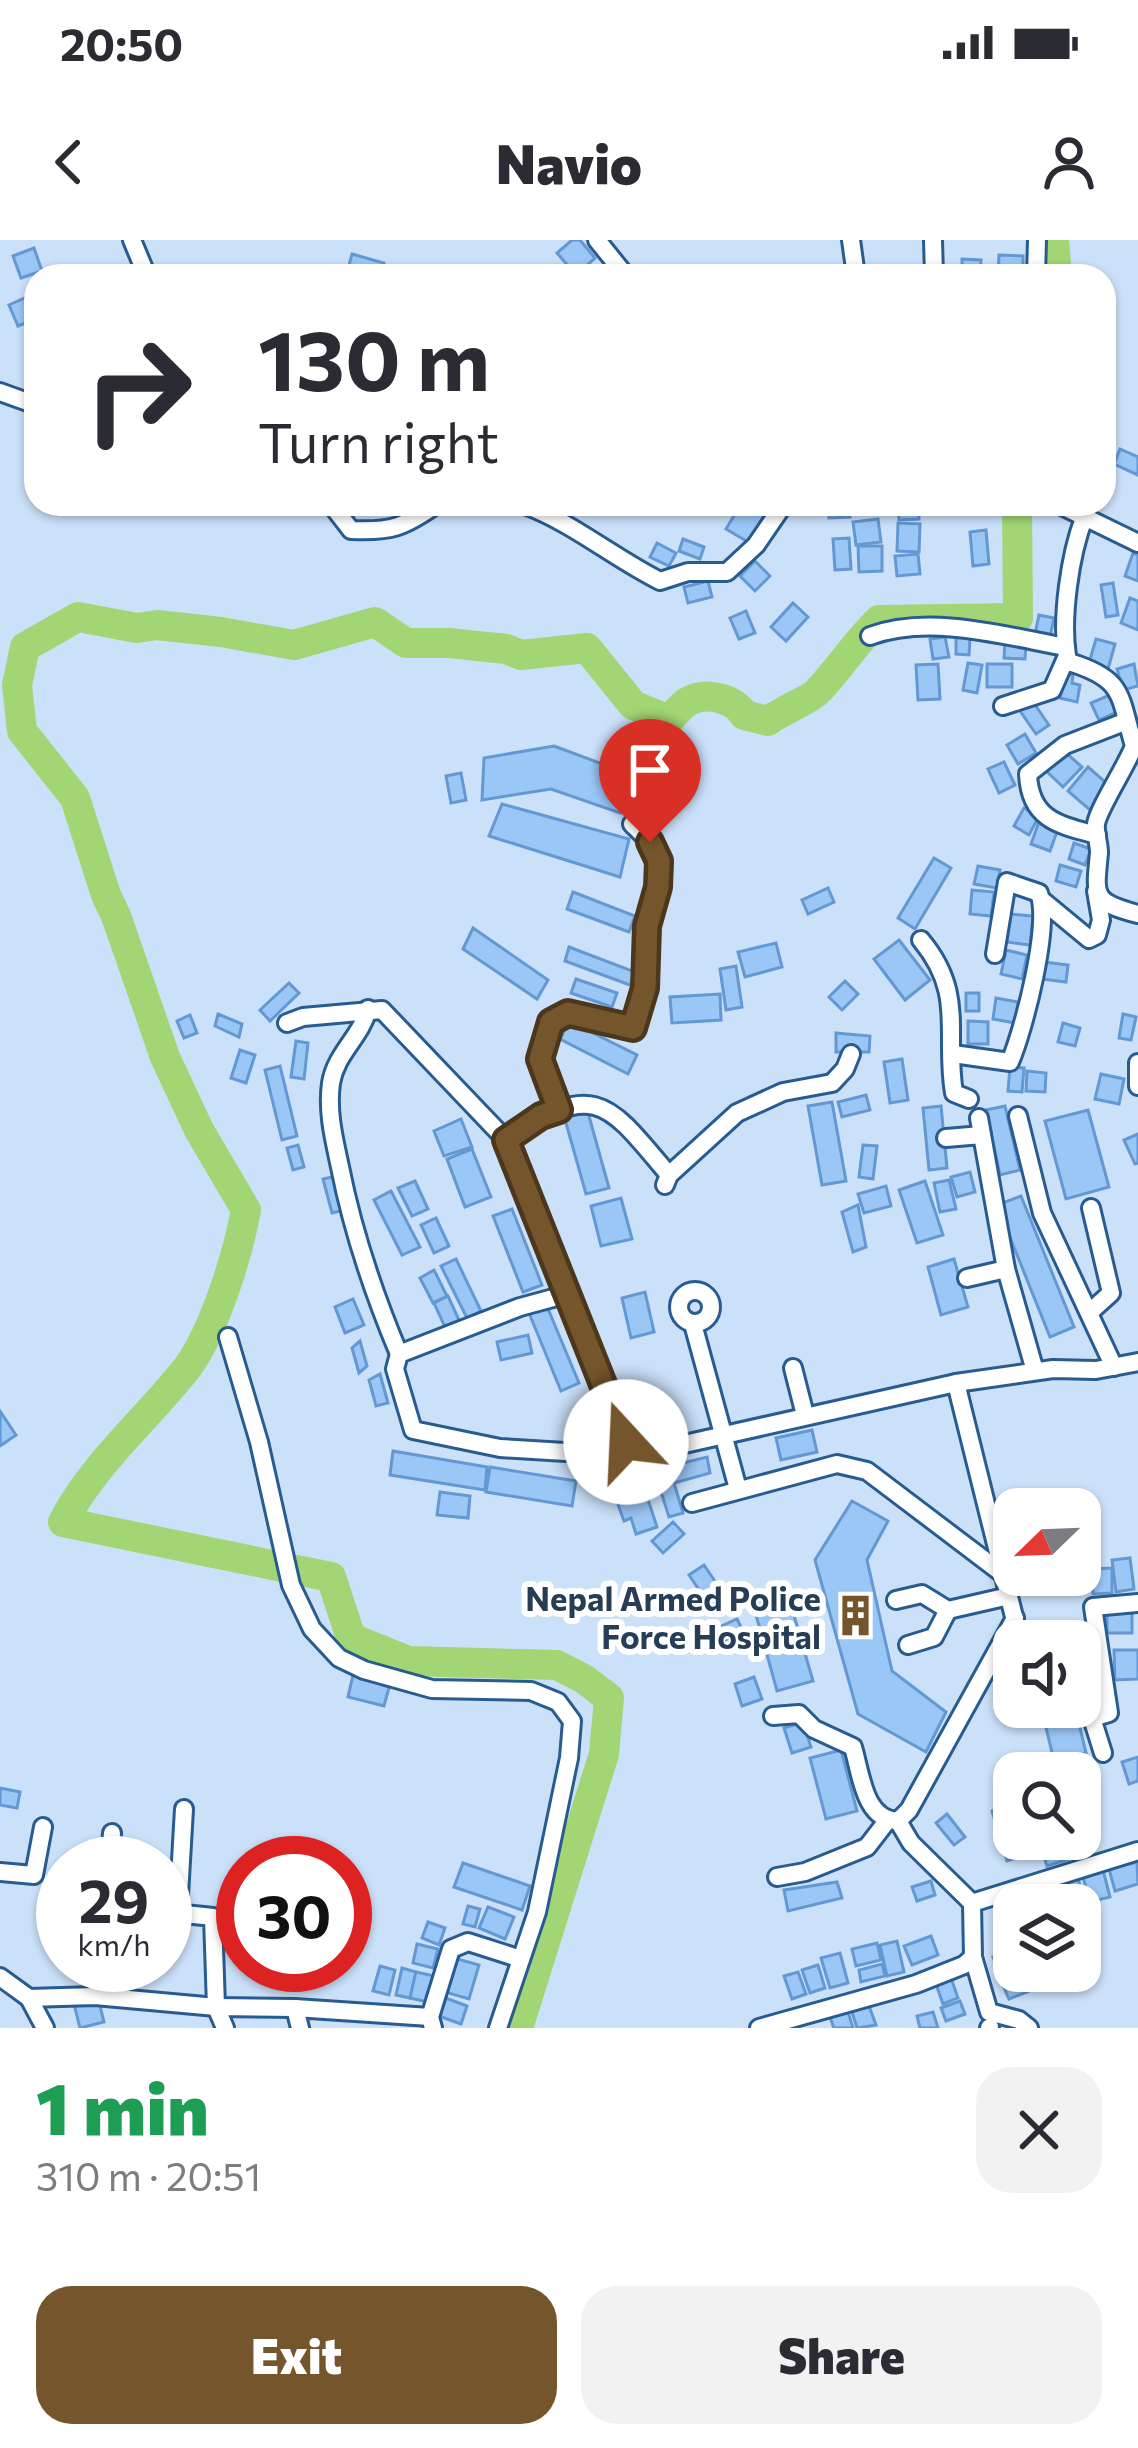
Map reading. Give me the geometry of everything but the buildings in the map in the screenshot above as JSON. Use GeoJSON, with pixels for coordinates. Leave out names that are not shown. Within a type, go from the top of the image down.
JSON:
{"type":"FeatureCollection","features":[{"type":"Feature","properties":{"kind":"street"},"geometry":{"type":"LineString","coordinates":[[597,240],[616,264]]}},
{"type":"Feature","properties":{"kind":"street"},"geometry":{"type":"LineString","coordinates":[[340,516],[351,530],[379,532],[404,526],[419,516]]}},
{"type":"Feature","properties":{"kind":"street"},"geometry":{"type":"LineString","coordinates":[[555,516],[620,561],[660,580],[688,572],[727,572],[756,545],[776,516]]}},
{"type":"Feature","properties":{"kind":"street"},"geometry":{"type":"LineString","coordinates":[[1080,516],[1138,543]]}},
{"type":"Feature","properties":{"kind":"street"},"geometry":{"type":"LineString","coordinates":[[1003,706],[1052,690],[1066,651],[1071,567],[1084,518]]}},
{"type":"Feature","properties":{"kind":"street"},"geometry":{"type":"LineString","coordinates":[[870,636],[911,628],[948,629],[1066,651]]}},
{"type":"Feature","properties":{"kind":"street"},"geometry":{"type":"LineString","coordinates":[[995,954],[1006,882],[1030,888],[1089,939],[1097,935],[1101,920],[1096,819],[1134,746],[1116,687],[1107,676],[1069,662],[1066,651]]}},
{"type":"Feature","properties":{"kind":"street"},"geometry":{"type":"LineString","coordinates":[[1097,835],[1063,826],[1041,813],[1029,794],[1028,774],[1065,745],[1127,721]]}},
{"type":"Feature","properties":{"kind":"street"},"geometry":{"type":"LineString","coordinates":[[559,1110],[540,1059],[551,1022],[568,1013],[633,1028],[645,988],[647,926],[658,887],[659,861],[650,842],[632,824]]}},
{"type":"Feature","properties":{"kind":"street"},"geometry":{"type":"LineString","coordinates":[[1096,891],[1109,904],[1138,914]]}},
{"type":"Feature","properties":{"kind":"street"},"geometry":{"type":"LineString","coordinates":[[953,1054],[1010,1062],[1024,1028],[1042,901]]}},
{"type":"Feature","properties":{"kind":"street"},"geometry":{"type":"LineString","coordinates":[[921,940],[933,954],[950,994],[954,1093],[970,1099]]}},
{"type":"Feature","properties":{"kind":"street"},"geometry":{"type":"LineString","coordinates":[[368,1009],[364,1023],[339,1056],[329,1116],[361,1258],[398,1354],[395,1369],[413,1430],[500,1448],[631,1456],[956,1383],[1138,1362]]}},
{"type":"Feature","properties":{"kind":"street"},"geometry":{"type":"LineString","coordinates":[[287,1024],[303,1017],[382,1010],[506,1140],[631,1456]]}},
{"type":"Feature","properties":{"kind":"street"},"geometry":{"type":"LineString","coordinates":[[506,1140],[541,1116],[603,1106],[627,1126],[667,1180],[737,1113],[783,1092],[832,1083],[851,1054]]}},
{"type":"Feature","properties":{"kind":"street"},"geometry":{"type":"LineString","coordinates":[[1138,1063],[1138,1086]]}},
{"type":"Feature","properties":{"kind":"street"},"geometry":{"type":"LineString","coordinates":[[1018,1116],[1042,1213],[1114,1367]]}},
{"type":"Feature","properties":{"kind":"street"},"geometry":{"type":"LineString","coordinates":[[946,1138],[981,1126],[1006,1269],[1036,1372]]}},
{"type":"Feature","properties":{"kind":"street"},"geometry":{"type":"LineString","coordinates":[[1090,1312],[1111,1293],[1091,1208]]}},
{"type":"Feature","properties":{"kind":"street"},"geometry":{"type":"LineString","coordinates":[[967,1278],[1006,1269]]}},
{"type":"Feature","properties":{"kind":"street"},"geometry":{"type":"LineString","coordinates":[[398,1354],[520,1307],[568,1294]]}},
{"type":"Feature","properties":{"kind":"street"},"geometry":{"type":"LineString","coordinates":[[693,1324],[738,1489]]}},
{"type":"Feature","properties":{"kind":"street"},"geometry":{"type":"LineString","coordinates":[[228,1337],[259,1442],[292,1585],[312,1629],[339,1658],[397,1681],[432,1688],[531,1691],[558,1702],[572,1721],[548,1859],[498,2028]]}},
{"type":"Feature","properties":{"kind":"street"},"geometry":{"type":"LineString","coordinates":[[793,1368],[805,1415]]}},
{"type":"Feature","properties":{"kind":"street"},"geometry":{"type":"LineString","coordinates":[[956,1383],[993,1507]]}},
{"type":"Feature","properties":{"kind":"street"},"geometry":{"type":"LineString","coordinates":[[692,1503],[837,1463],[853,1465],[993,1566]]}},
{"type":"Feature","properties":{"kind":"street"},"geometry":{"type":"LineString","coordinates":[[777,1877],[805,1872],[867,1846],[909,1810],[1015,1618],[1009,1596],[948,1610],[922,1594],[896,1600]]}},
{"type":"Feature","properties":{"kind":"street"},"geometry":{"type":"LineString","coordinates":[[1103,1753],[1092,1718],[1109,1713],[1093,1607],[1138,1603]]}},
{"type":"Feature","properties":{"kind":"street"},"geometry":{"type":"LineString","coordinates":[[908,1645],[934,1637],[948,1610]]}},
{"type":"Feature","properties":{"kind":"street"},"geometry":{"type":"LineString","coordinates":[[773,1716],[799,1714],[814,1729],[853,1748],[872,1808],[892,1821],[972,1903],[973,1957],[989,2024],[1019,2020],[1029,2028]]}},
{"type":"Feature","properties":{"kind":"street"},"geometry":{"type":"LineString","coordinates":[[181,1836],[184,1809]]}},
{"type":"Feature","properties":{"kind":"street"},"geometry":{"type":"LineString","coordinates":[[0,1872],[34,1875],[44,1827]]}},
{"type":"Feature","properties":{"kind":"street"},"geometry":{"type":"LineString","coordinates":[[972,1903],[1138,1851]]}},
{"type":"Feature","properties":{"kind":"street"},"geometry":{"type":"LineString","coordinates":[[192,1914],[213,1917],[216,2007],[225,2028]]}},
{"type":"Feature","properties":{"kind":"street"},"geometry":{"type":"LineString","coordinates":[[28,1998],[95,1996],[432,2022],[451,1949],[468,1942],[520,1959]]}},
{"type":"Feature","properties":{"kind":"street"},"geometry":{"type":"LineString","coordinates":[[759,2028],[916,1984],[973,1957]]}},
{"type":"Feature","properties":{"kind":"street"},"geometry":{"type":"LineString","coordinates":[[0,1977],[28,1998],[45,2028]]}},
{"type":"Feature","properties":{"kind":"street"},"geometry":{"type":"LineString","coordinates":[[295,2008],[300,2028]]}},
{"type":"Feature","properties":{"kind":"waterway"},"geometry":{"type":"LineString","coordinates":[[1054,240],[1056,264]]}},
{"type":"Feature","properties":{"kind":"waterway"},"geometry":{"type":"LineString","coordinates":[[518,2028],[604,1754],[609,1698],[557,1665],[408,1661],[351,1638],[331,1577],[63,1522],[90,1480],[197,1353],[224,1292],[246,1210],[199,1130],[165,1057],[75,798],[22,731],[17,685],[25,647],[78,617],[294,645],[375,622],[406,643],[449,643],[521,655],[587,648],[633,705],[669,720],[688,701],[713,697],[728,701],[744,715],[768,721],[817,692],[879,620],[1018,618],[1017,516]]}},
{"type":"Feature","properties":{"kind":"place","name":"Nepal Armed Police Force Hospital"},"geometry":{"type":"Point","coordinates":[855,1616]}},
{"type":"Feature","properties":{"kind":"route"},"geometry":{"type":"LineString","coordinates":[[626,1442],[506,1140],[541,1116],[559,1110],[540,1059],[551,1022],[568,1013],[633,1028],[645,988],[647,926],[658,887],[659,861],[650,842]]}}]}
